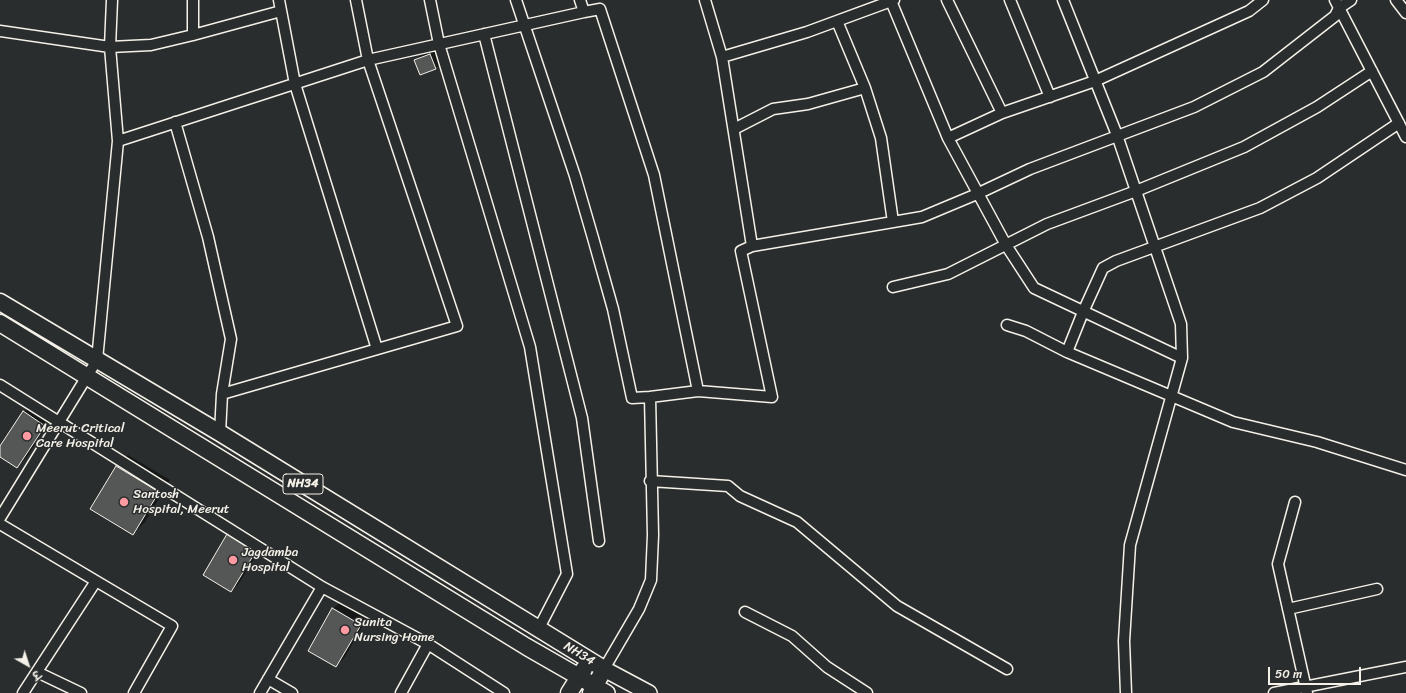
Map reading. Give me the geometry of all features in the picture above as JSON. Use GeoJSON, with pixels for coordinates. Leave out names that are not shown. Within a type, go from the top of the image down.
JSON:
{"type":"FeatureCollection","features":[{"type":"Feature","properties":{"kind":"highway","name":"NH34"},"geometry":{"type":"LineString","coordinates":[[0,302],[220,433],[538,630],[604,669],[598,691],[579,677],[527,648],[0,323]]}},
{"type":"Feature","properties":{"kind":"highway"},"geometry":{"type":"LineString","coordinates":[[283,498],[295,479]]}},
{"type":"Feature","properties":{"kind":"highway"},"geometry":{"type":"LineString","coordinates":[[358,544],[369,525]]}},
{"type":"Feature","properties":{"kind":"highway"},"geometry":{"type":"LineString","coordinates":[[436,592],[448,574]]}},
{"type":"Feature","properties":{"kind":"highway","name":"NH34"},"geometry":{"type":"LineString","coordinates":[[569,693],[589,660]]}},
{"type":"Feature","properties":{"kind":"main road"},"geometry":{"type":"LineString","coordinates":[[604,669],[649,693]]}},
{"type":"Feature","properties":{"kind":"street"},"geometry":{"type":"LineString","coordinates":[[0,518],[59,421],[88,378],[97,360],[118,141],[110,47],[112,0]]}},
{"type":"Feature","properties":{"kind":"street"},"geometry":{"type":"LineString","coordinates":[[192,0],[193,35]]}},
{"type":"Feature","properties":{"kind":"street"},"geometry":{"type":"LineString","coordinates":[[279,0],[295,84],[378,349]]}},
{"type":"Feature","properties":{"kind":"street"},"geometry":{"type":"LineString","coordinates":[[222,394],[457,326],[368,60],[356,0]]}},
{"type":"Feature","properties":{"kind":"street"},"geometry":{"type":"LineString","coordinates":[[430,0],[439,44],[530,346],[567,574],[538,630]]}},
{"type":"Feature","properties":{"kind":"street"},"geometry":{"type":"LineString","coordinates":[[516,0],[575,176],[594,238],[613,309],[632,398],[698,391],[772,397],[741,251],[752,246],[922,217],[977,194],[1030,169],[1194,107],[1263,72],[1335,16],[1337,4]]}},
{"type":"Feature","properties":{"kind":"street"},"geometry":{"type":"LineString","coordinates":[[580,0],[584,12]]}},
{"type":"Feature","properties":{"kind":"street"},"geometry":{"type":"LineString","coordinates":[[704,0],[722,57],[752,246]]}},
{"type":"Feature","properties":{"kind":"street"},"geometry":{"type":"LineString","coordinates":[[947,0],[1002,113]]}},
{"type":"Feature","properties":{"kind":"street"},"geometry":{"type":"LineString","coordinates":[[1010,0],[1050,96]]}},
{"type":"Feature","properties":{"kind":"street"},"geometry":{"type":"LineString","coordinates":[[1064,0],[1117,135],[1181,324],[1182,358],[1130,545],[1124,641],[1126,693]]}},
{"type":"Feature","properties":{"kind":"street"},"geometry":{"type":"LineString","coordinates":[[948,138],[1002,113],[1095,81],[1249,11],[1263,0]]}},
{"type":"Feature","properties":{"kind":"street"},"geometry":{"type":"LineString","coordinates":[[1337,4],[1351,0]]}},
{"type":"Feature","properties":{"kind":"street"},"geometry":{"type":"LineString","coordinates":[[1396,0],[1406,13]]}},
{"type":"Feature","properties":{"kind":"street"},"geometry":{"type":"LineString","coordinates":[[722,57],[807,32],[893,1],[948,138],[1006,245],[1034,288],[1182,358]]}},
{"type":"Feature","properties":{"kind":"street"},"geometry":{"type":"LineString","coordinates":[[1337,4],[1406,137]]}},
{"type":"Feature","properties":{"kind":"street"},"geometry":{"type":"LineString","coordinates":[[118,141],[368,60],[600,9],[654,175],[698,391]]}},
{"type":"Feature","properties":{"kind":"street"},"geometry":{"type":"LineString","coordinates":[[0,30],[110,47],[150,44],[193,35],[281,11]]}},
{"type":"Feature","properties":{"kind":"street"},"geometry":{"type":"LineString","coordinates":[[837,21],[864,88],[881,138],[892,222]]}},
{"type":"Feature","properties":{"kind":"street"},"geometry":{"type":"LineString","coordinates":[[484,34],[582,418],[600,541]]}},
{"type":"Feature","properties":{"kind":"street"},"geometry":{"type":"LineString","coordinates":[[893,287],[948,274],[1047,224],[1136,191],[1244,147],[1317,108],[1372,71]]}},
{"type":"Feature","properties":{"kind":"street"},"geometry":{"type":"LineString","coordinates":[[734,129],[773,109],[808,104],[864,88]]}},
{"type":"Feature","properties":{"kind":"street"},"geometry":{"type":"LineString","coordinates":[[175,122],[208,237],[231,339],[222,394],[220,433]]}},
{"type":"Feature","properties":{"kind":"street"},"geometry":{"type":"LineString","coordinates":[[1067,352],[1103,268],[1116,261],[1155,246],[1260,208],[1317,178],[1399,123]]}},
{"type":"Feature","properties":{"kind":"street"},"geometry":{"type":"LineString","coordinates":[[1007,325],[1026,331],[1067,352],[1172,398],[1233,422],[1317,442],[1406,470]]}},
{"type":"Feature","properties":{"kind":"street"},"geometry":{"type":"LineString","coordinates":[[0,385],[322,587],[428,644],[504,693]]}},
{"type":"Feature","properties":{"kind":"street"},"geometry":{"type":"LineString","coordinates":[[604,669],[640,609],[651,580],[653,535],[650,481],[650,397]]}},
{"type":"Feature","properties":{"kind":"street"},"geometry":{"type":"LineString","coordinates":[[650,481],[728,486],[740,496],[797,522],[897,606],[1007,669]]}},
{"type":"Feature","properties":{"kind":"street"},"geometry":{"type":"LineString","coordinates":[[1296,502],[1278,564],[1306,690]]}},
{"type":"Feature","properties":{"kind":"street"},"geometry":{"type":"LineString","coordinates":[[0,524],[172,626],[134,693]]}},
{"type":"Feature","properties":{"kind":"street"},"geometry":{"type":"LineString","coordinates":[[24,693],[96,581]]}},
{"type":"Feature","properties":{"kind":"street"},"geometry":{"type":"LineString","coordinates":[[260,693],[322,587]]}},
{"type":"Feature","properties":{"kind":"street"},"geometry":{"type":"LineString","coordinates":[[1288,609],[1377,589]]}},
{"type":"Feature","properties":{"kind":"street"},"geometry":{"type":"LineString","coordinates":[[745,612],[792,636],[827,667],[867,693]]}},
{"type":"Feature","properties":{"kind":"street"},"geometry":{"type":"LineString","coordinates":[[401,693],[428,644]]}},
{"type":"Feature","properties":{"kind":"street"},"geometry":{"type":"LineString","coordinates":[[1274,693],[1306,690],[1406,666]]}},
{"type":"Feature","properties":{"kind":"street"},"geometry":{"type":"LineString","coordinates":[[37,672],[81,693]]}},
{"type":"Feature","properties":{"kind":"street"},"geometry":{"type":"LineString","coordinates":[[268,679],[292,693]]}},
{"type":"Feature","properties":{"kind":"building"},"geometry":{"type":"Polygon","coordinates":[[[430,54],[436,69],[420,75],[414,60],[430,54]]]}},
{"type":"Feature","properties":{"kind":"building"},"geometry":{"type":"Polygon","coordinates":[[[23,411],[45,426],[17,468],[0,457],[0,446],[23,411]]]}},
{"type":"Feature","properties":{"kind":"building"},"geometry":{"type":"Polygon","coordinates":[[[116,466],[159,492],[133,535],[90,509],[116,466]]]}},
{"type":"Feature","properties":{"kind":"building"},"geometry":{"type":"Polygon","coordinates":[[[227,534],[256,551],[231,592],[203,575],[227,534]]]}},
{"type":"Feature","properties":{"kind":"building"},"geometry":{"type":"Polygon","coordinates":[[[332,608],[361,625],[336,667],[308,651],[332,608]]]}},
{"type":"Feature","properties":{"kind":"place","name":"Meerut Critical Care Hospital"},"geometry":{"type":"Point","coordinates":[27,436]}},
{"type":"Feature","properties":{"kind":"place","name":"Santosh Hospital, Meerut"},"geometry":{"type":"Point","coordinates":[124,502]}},
{"type":"Feature","properties":{"kind":"place","name":"Jagdamba Hospital"},"geometry":{"type":"Point","coordinates":[233,560]}},
{"type":"Feature","properties":{"kind":"place","name":"Sunita Nursing Home"},"geometry":{"type":"Point","coordinates":[345,630]}}]}
